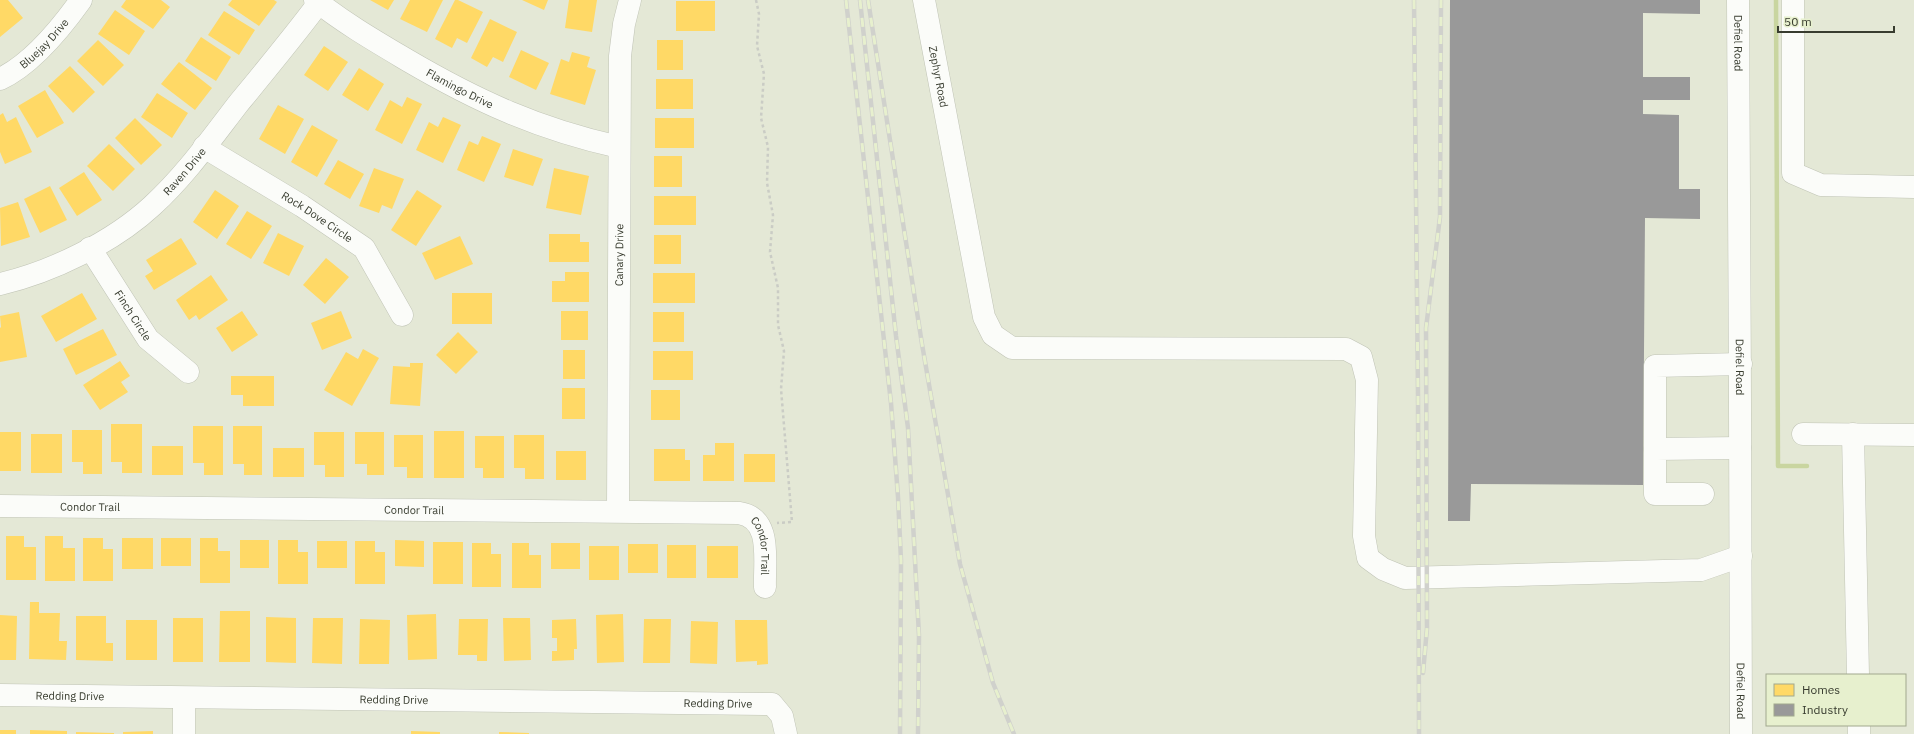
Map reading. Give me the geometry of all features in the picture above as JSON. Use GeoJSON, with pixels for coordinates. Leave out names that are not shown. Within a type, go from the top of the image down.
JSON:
{"type":"FeatureCollection","features":[{"type":"Feature","properties":{"kind":"street","name":"Bluejay Drive"},"geometry":{"type":"LineString","coordinates":[[0,79],[28,59],[42,46],[60,28],[81,0]]}},
{"type":"Feature","properties":{"kind":"street","name":"Canary Drive"},"geometry":{"type":"LineString","coordinates":[[618,510],[620,56],[624,24],[630,0]]}},
{"type":"Feature","properties":{"kind":"street","name":"Zephyr Road"},"geometry":{"type":"LineString","coordinates":[[924,0],[984,317],[993,335],[1012,348],[1346,349],[1361,357],[1367,380],[1364,536],[1368,558],[1383,569],[1405,578],[1701,570],[1741,556]]}},
{"type":"Feature","properties":{"kind":"street","name":"Defiel Road"},"geometry":{"type":"LineString","coordinates":[[1738,0],[1741,364],[1741,734]]}},
{"type":"Feature","properties":{"kind":"street"},"geometry":{"type":"LineString","coordinates":[[1793,0],[1793,173],[1821,185],[1914,187]]}},
{"type":"Feature","properties":{"kind":"street","name":"Flamingo Drive"},"geometry":{"type":"LineString","coordinates":[[318,1],[355,29],[474,97],[515,116],[555,131],[619,147]]}},
{"type":"Feature","properties":{"kind":"street","name":"Raven Drive"},"geometry":{"type":"LineString","coordinates":[[0,284],[34,274],[90,248],[125,227],[152,206],[186,171],[318,1]]}},
{"type":"Feature","properties":{"kind":"street","name":"Rock Dove Circle"},"geometry":{"type":"LineString","coordinates":[[204,147],[302,206],[364,248],[402,315]]}},
{"type":"Feature","properties":{"kind":"street","name":"Finch Circle"},"geometry":{"type":"LineString","coordinates":[[90,248],[148,339],[188,372]]}},
{"type":"Feature","properties":{"kind":"street"},"geometry":{"type":"LineString","coordinates":[[1703,494],[1655,494],[1655,366],[1741,364]]}},
{"type":"Feature","properties":{"kind":"street"},"geometry":{"type":"LineString","coordinates":[[1803,434],[1914,435]]}},
{"type":"Feature","properties":{"kind":"street"},"geometry":{"type":"LineString","coordinates":[[1853,434],[1858,674]]}},
{"type":"Feature","properties":{"kind":"street"},"geometry":{"type":"LineString","coordinates":[[1655,449],[1740,448]]}},
{"type":"Feature","properties":{"kind":"street","name":"Condor Trail"},"geometry":{"type":"LineString","coordinates":[[0,506],[618,510],[738,513],[754,518],[761,526],[764,538],[765,587]]}},
{"type":"Feature","properties":{"kind":"street","name":"Redding Drive"},"geometry":{"type":"LineString","coordinates":[[0,695],[772,704],[784,725]]}},
{"type":"Feature","properties":{"kind":"street"},"geometry":{"type":"LineString","coordinates":[[184,698],[184,734]]}},
{"type":"Feature","properties":{"kind":"path"},"geometry":{"type":"LineString","coordinates":[[756,0],[759,14],[757,46],[764,74],[761,118],[768,147],[766,183],[773,215],[770,252],[778,288],[778,325],[784,351],[781,389],[792,522],[777,523],[773,518]]}},
{"type":"Feature","properties":{"kind":"building: Homes"},"geometry":{"type":"Polygon","coordinates":[[[0,0],[8,0],[23,18],[0,37],[0,0]]]}},
{"type":"Feature","properties":{"kind":"building: Homes"},"geometry":{"type":"Polygon","coordinates":[[[126,0],[161,0],[170,7],[153,29],[121,7],[126,0]]]}},
{"type":"Feature","properties":{"kind":"building: Homes"},"geometry":{"type":"Polygon","coordinates":[[[232,0],[274,0],[277,2],[259,26],[228,5],[232,0]]]}},
{"type":"Feature","properties":{"kind":"building: Homes"},"geometry":{"type":"Polygon","coordinates":[[[370,0],[394,0],[388,10],[370,0]]]}},
{"type":"Feature","properties":{"kind":"building: Homes"},"geometry":{"type":"Polygon","coordinates":[[[410,0],[443,0],[427,32],[400,19],[410,0]]]}},
{"type":"Feature","properties":{"kind":"building: Homes"},"geometry":{"type":"Polygon","coordinates":[[[455,0],[483,12],[467,43],[457,38],[452,48],[435,39],[455,0]]]}},
{"type":"Feature","properties":{"kind":"building: Homes"},"geometry":{"type":"Polygon","coordinates":[[[522,0],[548,0],[544,10],[522,0]]]}},
{"type":"Feature","properties":{"kind":"building: Homes"},"geometry":{"type":"Polygon","coordinates":[[[569,0],[597,0],[592,32],[565,28],[569,0]]]}},
{"type":"Feature","properties":{"kind":"building: Homes"},"geometry":{"type":"Polygon","coordinates":[[[676,1],[715,1],[715,31],[676,31],[676,1]]]}},
{"type":"Feature","properties":{"kind":"building: Homes"},"geometry":{"type":"Polygon","coordinates":[[[115,10],[145,31],[129,55],[98,34],[115,10]]]}},
{"type":"Feature","properties":{"kind":"building: Homes"},"geometry":{"type":"Polygon","coordinates":[[[224,11],[255,30],[239,55],[208,35],[224,11]]]}},
{"type":"Feature","properties":{"kind":"building: Homes"},"geometry":{"type":"Polygon","coordinates":[[[490,19],[517,32],[503,62],[493,57],[487,67],[471,58],[490,19]]]}},
{"type":"Feature","properties":{"kind":"building: Homes"},"geometry":{"type":"Polygon","coordinates":[[[201,37],[231,57],[216,81],[185,61],[201,37]]]}},
{"type":"Feature","properties":{"kind":"building: Homes"},"geometry":{"type":"Polygon","coordinates":[[[98,40],[124,65],[103,86],[77,61],[98,40]]]}},
{"type":"Feature","properties":{"kind":"building: Homes"},"geometry":{"type":"Polygon","coordinates":[[[657,40],[683,40],[683,70],[657,70],[657,40]]]}},
{"type":"Feature","properties":{"kind":"building: Homes"},"geometry":{"type":"Polygon","coordinates":[[[324,46],[348,62],[328,91],[304,75],[324,46]]]}},
{"type":"Feature","properties":{"kind":"building: Homes"},"geometry":{"type":"Polygon","coordinates":[[[521,50],[549,63],[536,90],[509,77],[521,50]]]}},
{"type":"Feature","properties":{"kind":"building: Homes"},"geometry":{"type":"Polygon","coordinates":[[[572,52],[590,57],[587,67],[596,70],[585,105],[550,94],[561,59],[569,62],[572,52]]]}},
{"type":"Feature","properties":{"kind":"building: Homes"},"geometry":{"type":"Polygon","coordinates":[[[179,62],[212,88],[195,110],[161,84],[179,62]]]}},
{"type":"Feature","properties":{"kind":"building: Homes"},"geometry":{"type":"Polygon","coordinates":[[[70,66],[95,92],[73,113],[48,86],[70,66]]]}},
{"type":"Feature","properties":{"kind":"building: Homes"},"geometry":{"type":"Polygon","coordinates":[[[359,68],[384,84],[368,111],[342,95],[359,68]]]}},
{"type":"Feature","properties":{"kind":"building: Homes"},"geometry":{"type":"Polygon","coordinates":[[[656,79],[693,79],[693,109],[656,109],[656,79]]]}},
{"type":"Feature","properties":{"kind":"building: Homes"},"geometry":{"type":"Polygon","coordinates":[[[45,90],[64,123],[37,138],[18,106],[45,90]]]}},
{"type":"Feature","properties":{"kind":"building: Homes"},"geometry":{"type":"Polygon","coordinates":[[[157,93],[188,113],[172,138],[141,117],[157,93]]]}},
{"type":"Feature","properties":{"kind":"building: Homes"},"geometry":{"type":"Polygon","coordinates":[[[407,97],[422,104],[402,144],[375,130],[390,100],[402,107],[407,97]]]}},
{"type":"Feature","properties":{"kind":"building: Homes"},"geometry":{"type":"Polygon","coordinates":[[[278,105],[304,119],[285,154],[259,139],[278,105]]]}},
{"type":"Feature","properties":{"kind":"building: Homes"},"geometry":{"type":"Polygon","coordinates":[[[3,113],[7,122],[16,117],[32,152],[5,164],[0,152],[0,115],[3,113]]]}},
{"type":"Feature","properties":{"kind":"building: Homes"},"geometry":{"type":"Polygon","coordinates":[[[443,117],[461,125],[443,163],[416,150],[429,122],[438,127],[443,117]]]}},
{"type":"Feature","properties":{"kind":"building: Homes"},"geometry":{"type":"Polygon","coordinates":[[[135,118],[162,145],[141,165],[115,138],[135,118]]]}},
{"type":"Feature","properties":{"kind":"building: Homes"},"geometry":{"type":"Polygon","coordinates":[[[655,118],[694,118],[694,148],[655,148],[655,118]]]}},
{"type":"Feature","properties":{"kind":"building: Homes"},"geometry":{"type":"Polygon","coordinates":[[[312,125],[338,140],[317,177],[291,162],[312,125]]]}},
{"type":"Feature","properties":{"kind":"building: Homes"},"geometry":{"type":"Polygon","coordinates":[[[482,136],[501,144],[484,182],[457,170],[469,141],[478,145],[482,136]]]}},
{"type":"Feature","properties":{"kind":"building: Homes"},"geometry":{"type":"Polygon","coordinates":[[[109,144],[135,169],[113,191],[87,166],[109,144]]]}},
{"type":"Feature","properties":{"kind":"building: Homes"},"geometry":{"type":"Polygon","coordinates":[[[513,149],[543,159],[533,186],[504,177],[513,149]]]}},
{"type":"Feature","properties":{"kind":"building: Homes"},"geometry":{"type":"Polygon","coordinates":[[[654,156],[682,156],[682,187],[654,187],[654,156]]]}},
{"type":"Feature","properties":{"kind":"building: Homes"},"geometry":{"type":"Polygon","coordinates":[[[338,160],[364,174],[350,199],[324,184],[338,160]]]}},
{"type":"Feature","properties":{"kind":"building: Homes"},"geometry":{"type":"Polygon","coordinates":[[[374,168],[404,179],[392,209],[382,205],[379,213],[359,206],[374,168]]]}},
{"type":"Feature","properties":{"kind":"building: Homes"},"geometry":{"type":"Polygon","coordinates":[[[554,168],[589,176],[581,215],[546,208],[554,168]]]}},
{"type":"Feature","properties":{"kind":"building: Homes"},"geometry":{"type":"Polygon","coordinates":[[[84,172],[102,200],[77,216],[59,188],[84,172]]]}},
{"type":"Feature","properties":{"kind":"building: Homes"},"geometry":{"type":"Polygon","coordinates":[[[50,186],[67,220],[40,233],[24,199],[50,186]]]}},
{"type":"Feature","properties":{"kind":"building: Homes"},"geometry":{"type":"Polygon","coordinates":[[[215,190],[239,206],[217,239],[193,222],[215,190]]]}},
{"type":"Feature","properties":{"kind":"building: Homes"},"geometry":{"type":"Polygon","coordinates":[[[417,190],[442,206],[416,246],[391,230],[417,190]]]}},
{"type":"Feature","properties":{"kind":"building: Homes"},"geometry":{"type":"Polygon","coordinates":[[[654,196],[696,196],[696,225],[654,225],[654,196]]]}},
{"type":"Feature","properties":{"kind":"building: Homes"},"geometry":{"type":"Polygon","coordinates":[[[18,202],[30,237],[1,246],[0,208],[18,202]]]}},
{"type":"Feature","properties":{"kind":"building: Homes"},"geometry":{"type":"Polygon","coordinates":[[[247,211],[272,226],[251,259],[226,244],[247,211]]]}},
{"type":"Feature","properties":{"kind":"building: Homes"},"geometry":{"type":"Polygon","coordinates":[[[278,233],[304,246],[289,276],[263,263],[278,233]]]}},
{"type":"Feature","properties":{"kind":"building: Homes"},"geometry":{"type":"Polygon","coordinates":[[[549,234],[580,234],[580,242],[589,242],[589,262],[549,262],[549,234]]]}},
{"type":"Feature","properties":{"kind":"building: Homes"},"geometry":{"type":"Polygon","coordinates":[[[654,235],[681,235],[681,264],[654,264],[654,235]]]}},
{"type":"Feature","properties":{"kind":"building: Homes"},"geometry":{"type":"Polygon","coordinates":[[[460,236],[473,264],[435,280],[422,253],[460,236]]]}},
{"type":"Feature","properties":{"kind":"building: Homes"},"geometry":{"type":"Polygon","coordinates":[[[181,238],[197,264],[154,290],[145,276],[153,271],[146,260],[181,238]]]}},
{"type":"Feature","properties":{"kind":"building: Homes"},"geometry":{"type":"Polygon","coordinates":[[[326,258],[349,277],[325,304],[303,285],[326,258]]]}},
{"type":"Feature","properties":{"kind":"building: Homes"},"geometry":{"type":"Polygon","coordinates":[[[565,272],[589,272],[589,302],[552,302],[552,281],[565,281],[565,272]]]}},
{"type":"Feature","properties":{"kind":"building: Homes"},"geometry":{"type":"Polygon","coordinates":[[[653,273],[695,273],[695,303],[653,303],[653,273]]]}},
{"type":"Feature","properties":{"kind":"building: Homes"},"geometry":{"type":"Polygon","coordinates":[[[211,275],[228,300],[199,320],[196,315],[189,320],[176,300],[211,275]]]}},
{"type":"Feature","properties":{"kind":"building: Homes"},"geometry":{"type":"Polygon","coordinates":[[[82,293],[97,319],[56,342],[41,316],[82,293]]]}},
{"type":"Feature","properties":{"kind":"building: Homes"},"geometry":{"type":"Polygon","coordinates":[[[452,293],[492,293],[492,324],[452,324],[452,293]]]}},
{"type":"Feature","properties":{"kind":"building: Homes"},"geometry":{"type":"Polygon","coordinates":[[[242,311],[258,335],[232,352],[216,328],[242,311]]]}},
{"type":"Feature","properties":{"kind":"building: Homes"},"geometry":{"type":"Polygon","coordinates":[[[341,311],[352,338],[322,350],[311,323],[341,311]]]}},
{"type":"Feature","properties":{"kind":"building: Homes"},"geometry":{"type":"Polygon","coordinates":[[[561,311],[588,311],[588,340],[561,340],[561,311]]]}},
{"type":"Feature","properties":{"kind":"building: Homes"},"geometry":{"type":"Polygon","coordinates":[[[19,312],[27,357],[0,362],[0,316],[19,312]]]}},
{"type":"Feature","properties":{"kind":"building: Homes"},"geometry":{"type":"Polygon","coordinates":[[[653,312],[684,312],[684,342],[653,342],[653,312]]]}},
{"type":"Feature","properties":{"kind":"building: Homes"},"geometry":{"type":"Polygon","coordinates":[[[103,329],[117,355],[76,375],[63,349],[103,329]]]}},
{"type":"Feature","properties":{"kind":"building: Homes"},"geometry":{"type":"Polygon","coordinates":[[[458,332],[478,352],[456,374],[436,355],[458,332]]]}},
{"type":"Feature","properties":{"kind":"building: Homes"},"geometry":{"type":"Polygon","coordinates":[[[363,349],[379,358],[352,406],[324,390],[346,352],[358,359],[363,349]]]}},
{"type":"Feature","properties":{"kind":"building: Homes"},"geometry":{"type":"Polygon","coordinates":[[[563,350],[585,350],[585,379],[563,379],[563,350]]]}},
{"type":"Feature","properties":{"kind":"building: Homes"},"geometry":{"type":"Polygon","coordinates":[[[653,351],[693,351],[693,380],[653,380],[653,351]]]}},
{"type":"Feature","properties":{"kind":"building: Homes"},"geometry":{"type":"Polygon","coordinates":[[[120,361],[130,376],[121,382],[128,392],[100,410],[83,385],[120,361]]]}},
{"type":"Feature","properties":{"kind":"building: Homes"},"geometry":{"type":"Polygon","coordinates":[[[410,363],[423,363],[420,406],[390,404],[393,366],[410,367],[410,363]]]}},
{"type":"Feature","properties":{"kind":"building: Homes"},"geometry":{"type":"Polygon","coordinates":[[[231,376],[274,376],[274,406],[243,406],[243,395],[231,395],[231,376]]]}},
{"type":"Feature","properties":{"kind":"building: Homes"},"geometry":{"type":"Polygon","coordinates":[[[562,388],[585,388],[585,419],[562,419],[562,388]]]}},
{"type":"Feature","properties":{"kind":"building: Homes"},"geometry":{"type":"Polygon","coordinates":[[[651,390],[680,390],[680,420],[651,420],[651,390]]]}},
{"type":"Feature","properties":{"kind":"building: Homes"},"geometry":{"type":"Polygon","coordinates":[[[111,424],[142,424],[142,473],[122,473],[122,462],[111,462],[111,424]]]}},
{"type":"Feature","properties":{"kind":"building: Homes"},"geometry":{"type":"Polygon","coordinates":[[[193,426],[223,426],[223,475],[204,475],[204,463],[193,463],[193,426]]]}},
{"type":"Feature","properties":{"kind":"building: Homes"},"geometry":{"type":"Polygon","coordinates":[[[233,426],[262,426],[262,475],[244,475],[244,464],[233,464],[233,426]]]}},
{"type":"Feature","properties":{"kind":"building: Homes"},"geometry":{"type":"Polygon","coordinates":[[[72,430],[102,430],[102,474],[83,474],[83,462],[72,462],[72,430]]]}},
{"type":"Feature","properties":{"kind":"building: Homes"},"geometry":{"type":"Polygon","coordinates":[[[434,431],[464,431],[464,478],[434,478],[434,431]]]}},
{"type":"Feature","properties":{"kind":"building: Homes"},"geometry":{"type":"Polygon","coordinates":[[[0,432],[21,432],[21,471],[0,471],[0,432]]]}},
{"type":"Feature","properties":{"kind":"building: Homes"},"geometry":{"type":"Polygon","coordinates":[[[314,432],[344,432],[344,477],[325,477],[325,465],[314,465],[314,432]]]}},
{"type":"Feature","properties":{"kind":"building: Homes"},"geometry":{"type":"Polygon","coordinates":[[[355,432],[384,432],[384,475],[367,475],[367,464],[355,464],[355,432]]]}},
{"type":"Feature","properties":{"kind":"building: Homes"},"geometry":{"type":"Polygon","coordinates":[[[31,434],[62,434],[62,473],[31,473],[31,434]]]}},
{"type":"Feature","properties":{"kind":"building: Homes"},"geometry":{"type":"Polygon","coordinates":[[[394,435],[423,435],[423,478],[407,478],[407,467],[394,467],[394,435]]]}},
{"type":"Feature","properties":{"kind":"building: Homes"},"geometry":{"type":"Polygon","coordinates":[[[514,435],[544,435],[544,479],[525,479],[525,468],[514,468],[514,435]]]}},
{"type":"Feature","properties":{"kind":"building: Homes"},"geometry":{"type":"Polygon","coordinates":[[[475,436],[504,436],[504,478],[483,478],[483,468],[475,468],[475,436]]]}},
{"type":"Feature","properties":{"kind":"building: Homes"},"geometry":{"type":"Polygon","coordinates":[[[715,443],[734,443],[734,481],[703,481],[703,455],[715,455],[715,443]]]}},
{"type":"Feature","properties":{"kind":"building: Homes"},"geometry":{"type":"Polygon","coordinates":[[[152,446],[183,446],[183,475],[152,475],[152,446]]]}},
{"type":"Feature","properties":{"kind":"building: Homes"},"geometry":{"type":"Polygon","coordinates":[[[273,448],[304,448],[304,477],[273,477],[273,448]]]}},
{"type":"Feature","properties":{"kind":"building: Homes"},"geometry":{"type":"Polygon","coordinates":[[[654,449],[685,449],[685,460],[690,460],[690,481],[654,481],[654,449]]]}},
{"type":"Feature","properties":{"kind":"building: Homes"},"geometry":{"type":"Polygon","coordinates":[[[556,451],[586,451],[586,480],[556,480],[556,451]]]}},
{"type":"Feature","properties":{"kind":"building: Homes"},"geometry":{"type":"Polygon","coordinates":[[[744,454],[775,454],[775,482],[744,482],[744,454]]]}},
{"type":"Feature","properties":{"kind":"building: Homes"},"geometry":{"type":"Polygon","coordinates":[[[6,536],[24,536],[24,547],[36,547],[36,580],[6,580],[6,536]]]}},
{"type":"Feature","properties":{"kind":"building: Homes"},"geometry":{"type":"Polygon","coordinates":[[[45,536],[63,536],[63,548],[75,548],[75,581],[45,581],[45,536]]]}},
{"type":"Feature","properties":{"kind":"building: Homes"},"geometry":{"type":"Polygon","coordinates":[[[83,538],[103,538],[103,549],[113,549],[113,581],[83,581],[83,538]]]}},
{"type":"Feature","properties":{"kind":"building: Homes"},"geometry":{"type":"Polygon","coordinates":[[[122,538],[153,538],[153,569],[122,569],[122,538]]]}},
{"type":"Feature","properties":{"kind":"building: Homes"},"geometry":{"type":"Polygon","coordinates":[[[161,538],[191,538],[191,566],[161,566],[161,538]]]}},
{"type":"Feature","properties":{"kind":"building: Homes"},"geometry":{"type":"Polygon","coordinates":[[[200,538],[218,538],[218,551],[230,551],[230,583],[200,583],[200,538]]]}},
{"type":"Feature","properties":{"kind":"building: Homes"},"geometry":{"type":"Polygon","coordinates":[[[240,540],[269,540],[269,568],[240,568],[240,540]]]}},
{"type":"Feature","properties":{"kind":"building: Homes"},"geometry":{"type":"Polygon","coordinates":[[[278,540],[298,540],[298,552],[308,552],[308,584],[278,584],[278,540]]]}},
{"type":"Feature","properties":{"kind":"building: Homes"},"geometry":{"type":"Polygon","coordinates":[[[395,540],[424,541],[424,567],[395,566],[395,540]]]}},
{"type":"Feature","properties":{"kind":"building: Homes"},"geometry":{"type":"Polygon","coordinates":[[[317,541],[347,541],[347,568],[317,568],[317,541]]]}},
{"type":"Feature","properties":{"kind":"building: Homes"},"geometry":{"type":"Polygon","coordinates":[[[355,541],[375,541],[375,552],[385,552],[385,584],[355,584],[355,541]]]}},
{"type":"Feature","properties":{"kind":"building: Homes"},"geometry":{"type":"Polygon","coordinates":[[[433,542],[463,542],[463,584],[433,584],[433,542]]]}},
{"type":"Feature","properties":{"kind":"building: Homes"},"geometry":{"type":"Polygon","coordinates":[[[472,543],[491,543],[491,554],[501,554],[501,587],[472,587],[472,543]]]}},
{"type":"Feature","properties":{"kind":"building: Homes"},"geometry":{"type":"Polygon","coordinates":[[[512,543],[529,543],[529,555],[541,555],[541,588],[512,588],[512,543]]]}},
{"type":"Feature","properties":{"kind":"building: Homes"},"geometry":{"type":"Polygon","coordinates":[[[551,543],[580,543],[580,569],[551,569],[551,543]]]}},
{"type":"Feature","properties":{"kind":"building: Homes"},"geometry":{"type":"Polygon","coordinates":[[[628,544],[658,544],[658,573],[628,573],[628,544]]]}},
{"type":"Feature","properties":{"kind":"building: Homes"},"geometry":{"type":"Polygon","coordinates":[[[667,545],[696,545],[696,578],[667,578],[667,545]]]}},
{"type":"Feature","properties":{"kind":"building: Homes"},"geometry":{"type":"Polygon","coordinates":[[[589,546],[619,546],[619,580],[589,580],[589,546]]]}},
{"type":"Feature","properties":{"kind":"building: Homes"},"geometry":{"type":"Polygon","coordinates":[[[707,546],[738,546],[738,578],[707,578],[707,546]]]}},
{"type":"Feature","properties":{"kind":"building: Homes"},"geometry":{"type":"Polygon","coordinates":[[[30,602],[39,602],[39,613],[60,613],[59,641],[67,641],[66,660],[29,659],[30,602]]]}},
{"type":"Feature","properties":{"kind":"building: Homes"},"geometry":{"type":"Polygon","coordinates":[[[220,611],[250,611],[250,662],[219,662],[220,611]]]}},
{"type":"Feature","properties":{"kind":"building: Homes"},"geometry":{"type":"Polygon","coordinates":[[[436,614],[437,659],[408,660],[407,615],[436,614]]]}},
{"type":"Feature","properties":{"kind":"building: Homes"},"geometry":{"type":"Polygon","coordinates":[[[623,614],[624,662],[597,663],[596,615],[623,614]]]}},
{"type":"Feature","properties":{"kind":"building: Homes"},"geometry":{"type":"Polygon","coordinates":[[[0,615],[17,616],[16,660],[0,660],[0,615]]]}},
{"type":"Feature","properties":{"kind":"building: Homes"},"geometry":{"type":"Polygon","coordinates":[[[76,616],[106,616],[106,643],[113,643],[113,661],[76,660],[76,616]]]}},
{"type":"Feature","properties":{"kind":"building: Homes"},"geometry":{"type":"Polygon","coordinates":[[[266,617],[296,618],[296,663],[266,662],[266,617]]]}},
{"type":"Feature","properties":{"kind":"building: Homes"},"geometry":{"type":"Polygon","coordinates":[[[173,618],[203,618],[203,662],[173,662],[173,618]]]}},
{"type":"Feature","properties":{"kind":"building: Homes"},"geometry":{"type":"Polygon","coordinates":[[[313,618],[343,618],[342,664],[312,663],[313,618]]]}},
{"type":"Feature","properties":{"kind":"building: Homes"},"geometry":{"type":"Polygon","coordinates":[[[503,618],[530,618],[531,660],[504,661],[503,618]]]}},
{"type":"Feature","properties":{"kind":"building: Homes"},"geometry":{"type":"Polygon","coordinates":[[[360,619],[390,620],[389,664],[359,664],[360,619]]]}},
{"type":"Feature","properties":{"kind":"building: Homes"},"geometry":{"type":"Polygon","coordinates":[[[459,619],[488,619],[487,661],[477,661],[477,655],[458,655],[459,619]]]}},
{"type":"Feature","properties":{"kind":"building: Homes"},"geometry":{"type":"Polygon","coordinates":[[[576,619],[577,649],[574,649],[574,660],[552,661],[552,651],[557,651],[557,638],[552,638],[552,620],[576,619]]]}},
{"type":"Feature","properties":{"kind":"building: Homes"},"geometry":{"type":"Polygon","coordinates":[[[644,619],[671,619],[670,663],[643,663],[644,619]]]}},
{"type":"Feature","properties":{"kind":"building: Homes"},"geometry":{"type":"Polygon","coordinates":[[[126,620],[157,620],[157,660],[126,660],[126,620]]]}},
{"type":"Feature","properties":{"kind":"building: Homes"},"geometry":{"type":"Polygon","coordinates":[[[735,620],[767,620],[768,664],[757,665],[757,661],[736,662],[735,620]]]}},
{"type":"Feature","properties":{"kind":"building: Homes"},"geometry":{"type":"Polygon","coordinates":[[[691,621],[718,622],[717,664],[690,663],[691,621]]]}},
{"type":"Feature","properties":{"kind":"building: Homes"},"geometry":{"type":"Polygon","coordinates":[[[0,730],[16,730],[16,734],[0,734],[0,730]]]}},
{"type":"Feature","properties":{"kind":"building: Homes"},"geometry":{"type":"Polygon","coordinates":[[[30,730],[67,731],[67,734],[30,734],[30,730]]]}},
{"type":"Feature","properties":{"kind":"building: Homes"},"geometry":{"type":"Polygon","coordinates":[[[153,731],[153,734],[123,734],[123,732],[153,731]]]}},
{"type":"Feature","properties":{"kind":"building: Homes"},"geometry":{"type":"Polygon","coordinates":[[[411,731],[440,732],[440,734],[411,734],[411,731]]]}},
{"type":"Feature","properties":{"kind":"building: Homes"},"geometry":{"type":"Polygon","coordinates":[[[76,732],[114,733],[114,734],[76,734],[76,732]]]}},
{"type":"Feature","properties":{"kind":"building: Homes"},"geometry":{"type":"Polygon","coordinates":[[[499,732],[529,733],[529,734],[499,734],[499,732]]]}},
{"type":"Feature","properties":{"kind":"building: Industry"},"geometry":{"type":"Polygon","coordinates":[[[1450,0],[1700,0],[1700,14],[1643,13],[1643,77],[1690,77],[1690,100],[1643,100],[1643,114],[1679,115],[1679,189],[1700,189],[1700,219],[1645,218],[1643,485],[1471,484],[1470,521],[1448,521],[1450,0]]]}},
{"type":"Feature","properties":{"kind":"waterway"},"geometry":{"type":"LineString","coordinates":[[1776,0],[1778,466],[1807,466]]}},
{"type":"Feature","properties":{"kind":"railway"},"geometry":{"type":"LineString","coordinates":[[846,0],[891,403],[898,497],[901,560],[900,734]]}},
{"type":"Feature","properties":{"kind":"railway"},"geometry":{"type":"LineString","coordinates":[[860,0],[896,336],[908,428],[919,636],[918,734]]}},
{"type":"Feature","properties":{"kind":"railway"},"geometry":{"type":"LineString","coordinates":[[868,0],[922,344],[960,564],[993,683],[1014,734]]}},
{"type":"Feature","properties":{"kind":"railway"},"geometry":{"type":"LineString","coordinates":[[1414,0],[1418,395],[1419,734]]}},
{"type":"Feature","properties":{"kind":"railway"},"geometry":{"type":"LineString","coordinates":[[1423,673],[1427,628],[1426,328],[1440,217],[1441,0]]}}]}
